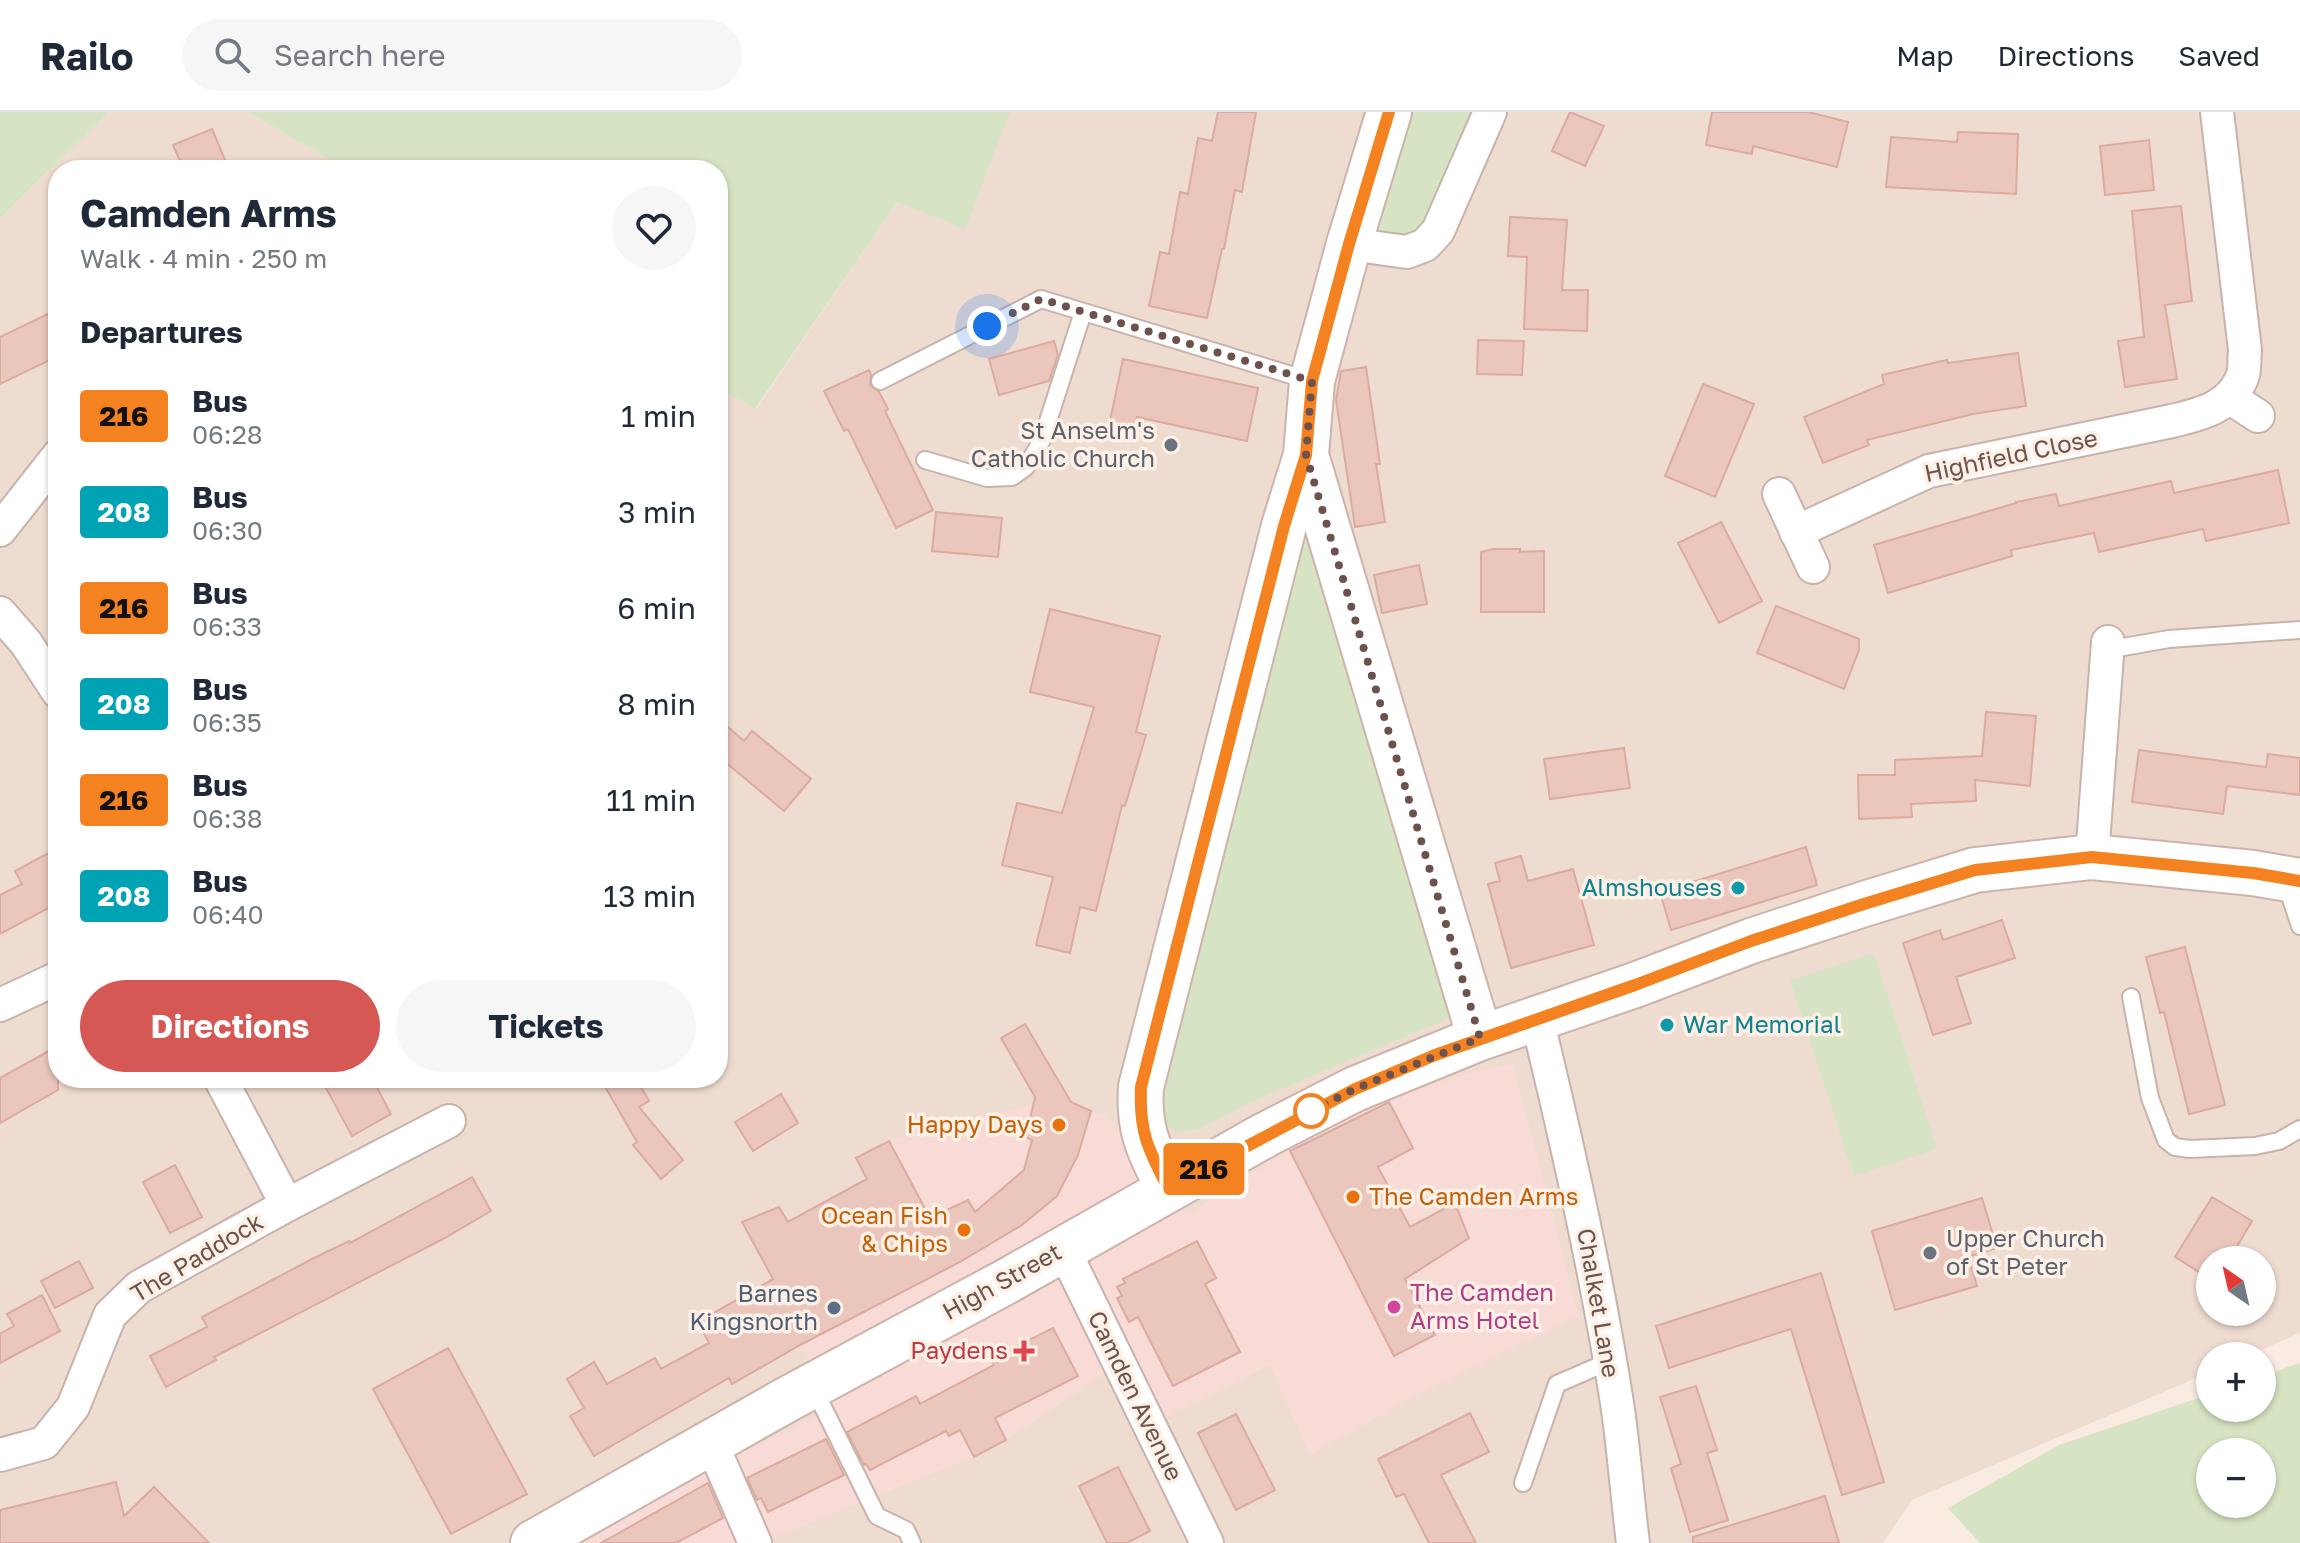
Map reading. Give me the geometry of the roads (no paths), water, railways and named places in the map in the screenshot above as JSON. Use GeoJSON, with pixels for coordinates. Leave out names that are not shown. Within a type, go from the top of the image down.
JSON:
{"type":"FeatureCollection","features":[{"type":"Feature","properties":{"kind":"street"},"geometry":{"type":"LineString","coordinates":[[1168,1188],[1149,1150],[1141,1125],[1141,1087],[1284,526],[1306,455],[1312,381],[1389,112]]}},
{"type":"Feature","properties":{"kind":"street"},"geometry":{"type":"LineString","coordinates":[[1349,244],[1407,252],[1425,245],[1438,231],[1490,112]]}},
{"type":"Feature","properties":{"kind":"street"},"geometry":{"type":"LineString","coordinates":[[2217,112],[2245,350],[2243,375],[2229,397],[2258,416]]}},
{"type":"Feature","properties":{"kind":"street","name":"Highfield Close"},"geometry":{"type":"LineString","coordinates":[[1796,532],[1929,471],[2172,421],[2211,411],[2229,397]]}},
{"type":"Feature","properties":{"kind":"street"},"geometry":{"type":"LineString","coordinates":[[1306,455],[1480,1038]]}},
{"type":"Feature","properties":{"kind":"street"},"geometry":{"type":"LineString","coordinates":[[0,530],[48,469]]}},
{"type":"Feature","properties":{"kind":"street"},"geometry":{"type":"LineString","coordinates":[[1779,494],[1813,567]]}},
{"type":"Feature","properties":{"kind":"street"},"geometry":{"type":"LineString","coordinates":[[0,613],[26,643],[48,677]]}},
{"type":"Feature","properties":{"kind":"street"},"geometry":{"type":"LineString","coordinates":[[2092,857],[2108,642]]}},
{"type":"Feature","properties":{"kind":"street","name":"High Street"},"geometry":{"type":"LineString","coordinates":[[533,1543],[1168,1188],[1355,1089],[1480,1038],[1751,941],[1975,870],[2092,857],[2253,873],[2292,880]]}},
{"type":"Feature","properties":{"kind":"street"},"geometry":{"type":"LineString","coordinates":[[0,1005],[48,983]]}},
{"type":"Feature","properties":{"kind":"street","name":"Chalket Lane"},"geometry":{"type":"LineString","coordinates":[[1537,1019],[1571,1157],[1610,1361],[1633,1543]]}},
{"type":"Feature","properties":{"kind":"street","name":"The Paddock"},"geometry":{"type":"LineString","coordinates":[[0,1455],[44,1443],[73,1407],[110,1315],[139,1287],[287,1205],[225,1088]]}},
{"type":"Feature","properties":{"kind":"street"},"geometry":{"type":"LineString","coordinates":[[287,1205],[449,1121]]}},
{"type":"Feature","properties":{"kind":"street","name":"Camden Avenue"},"geometry":{"type":"LineString","coordinates":[[1063,1248],[1207,1543]]}},
{"type":"Feature","properties":{"kind":"street"},"geometry":{"type":"LineString","coordinates":[[711,1442],[755,1543]]}},
{"type":"Feature","properties":{"kind":"lane"},"geometry":{"type":"LineString","coordinates":[[880,381],[1041,299],[1312,381]]}},
{"type":"Feature","properties":{"kind":"lane"},"geometry":{"type":"LineString","coordinates":[[925,460],[987,478],[1012,477],[1026,467],[1042,440],[1083,312]]}},
{"type":"Feature","properties":{"kind":"lane"},"geometry":{"type":"LineString","coordinates":[[2108,642],[2112,649],[2169,639],[2300,630]]}},
{"type":"Feature","properties":{"kind":"lane"},"geometry":{"type":"LineString","coordinates":[[2292,880],[2300,926]]}},
{"type":"Feature","properties":{"kind":"lane"},"geometry":{"type":"LineString","coordinates":[[2131,997],[2150,1098],[2166,1140],[2175,1147],[2190,1149],[2255,1146],[2279,1141],[2300,1129]]}},
{"type":"Feature","properties":{"kind":"lane"},"geometry":{"type":"LineString","coordinates":[[1523,1483],[1557,1384],[1610,1361]]}},
{"type":"Feature","properties":{"kind":"lane"},"geometry":{"type":"LineString","coordinates":[[812,1386],[877,1516],[906,1530],[912,1543]]}},
{"type":"Feature","properties":{"kind":"place","name":"St Anselm's Catholic Church"},"geometry":{"type":"Point","coordinates":[1171,445]}},
{"type":"Feature","properties":{"kind":"place","name":"Almshouses"},"geometry":{"type":"Point","coordinates":[1738,888]}},
{"type":"Feature","properties":{"kind":"place","name":"War Memorial"},"geometry":{"type":"Point","coordinates":[1667,1025]}},
{"type":"Feature","properties":{"kind":"place","name":"Happy Days"},"geometry":{"type":"Point","coordinates":[1059,1125]}},
{"type":"Feature","properties":{"kind":"place","name":"The Camden Arms"},"geometry":{"type":"Point","coordinates":[1353,1197]}},
{"type":"Feature","properties":{"kind":"place","name":"Ocean Fish & Chips"},"geometry":{"type":"Point","coordinates":[964,1230]}},
{"type":"Feature","properties":{"kind":"place","name":"Upper Church of St Peter"},"geometry":{"type":"Point","coordinates":[1930,1253]}},
{"type":"Feature","properties":{"kind":"place","name":"The Camden Arms Hotel"},"geometry":{"type":"Point","coordinates":[1394,1307]}},
{"type":"Feature","properties":{"kind":"place","name":"Barnes Kingsnorth"},"geometry":{"type":"Point","coordinates":[834,1308]}},
{"type":"Feature","properties":{"kind":"place","name":"Paydens"},"geometry":{"type":"Point","coordinates":[1024,1351]}}]}
